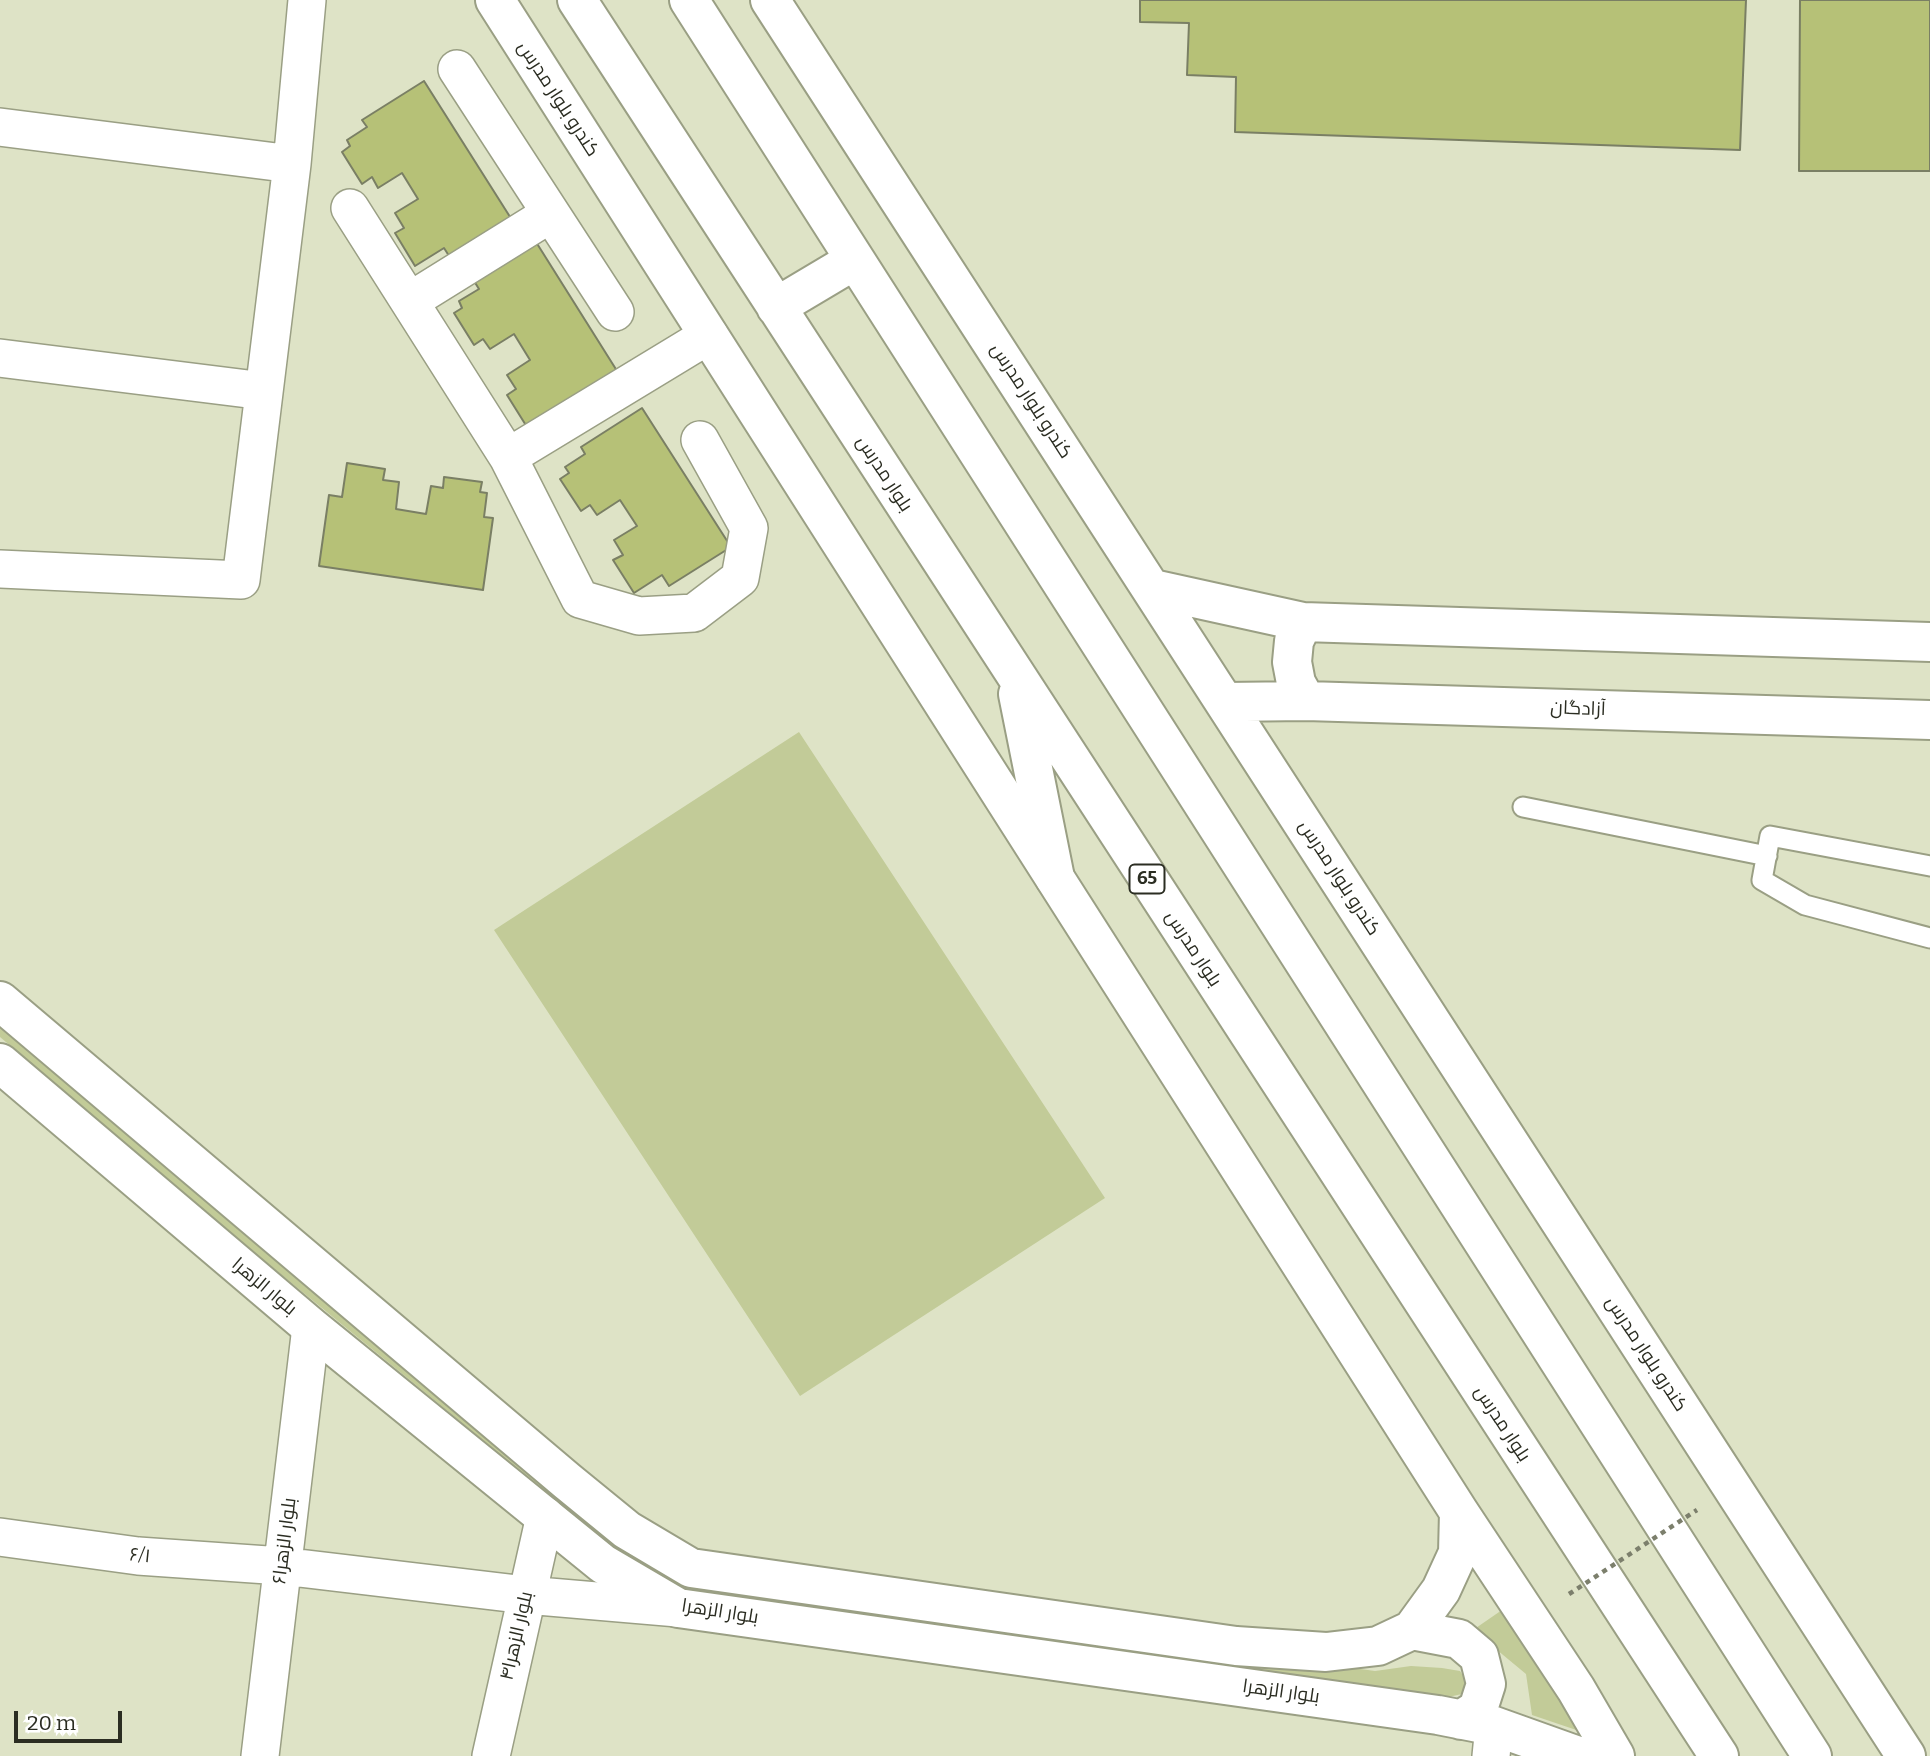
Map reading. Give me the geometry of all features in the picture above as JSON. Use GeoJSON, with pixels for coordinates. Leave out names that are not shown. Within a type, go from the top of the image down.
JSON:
{"type":"FeatureCollection","features":[{"type":"Feature","properties":{"kind":"main road","name":"کندرو بلوار مدرس"},"geometry":{"type":"LineString","coordinates":[[495,0],[1459,1512],[1576,1689],[1615,1756]]}},
{"type":"Feature","properties":{"kind":"main road","name":"بلوار مدرس"},"geometry":{"type":"LineString","coordinates":[[577,0],[1719,1756]]}},
{"type":"Feature","properties":{"kind":"main road"},"geometry":{"type":"LineString","coordinates":[[689,0],[1812,1756]]}},
{"type":"Feature","properties":{"kind":"main road","name":"کندرو بلوار مدرس"},"geometry":{"type":"LineString","coordinates":[[770,0],[1906,1756]]}},
{"type":"Feature","properties":{"kind":"main road"},"geometry":{"type":"LineString","coordinates":[[776,307],[855,260]]}},
{"type":"Feature","properties":{"kind":"main road"},"geometry":{"type":"LineString","coordinates":[[1153,589],[1303,622],[1930,642]]}},
{"type":"Feature","properties":{"kind":"main road"},"geometry":{"type":"LineString","coordinates":[[1303,622],[1294,641],[1292,662],[1296,683],[1306,701]]}},
{"type":"Feature","properties":{"kind":"main road"},"geometry":{"type":"LineString","coordinates":[[1014,674],[1055,878]]}},
{"type":"Feature","properties":{"kind":"main road","name":"آزادگان"},"geometry":{"type":"LineString","coordinates":[[1225,702],[1306,701],[1930,720]]}},
{"type":"Feature","properties":{"kind":"main road","name":"بلوار الزهرا"},"geometry":{"type":"LineString","coordinates":[[0,1001],[567,1481],[627,1530],[691,1569],[1236,1646],[1325,1652],[1378,1646],[1412,1630],[1441,1590],[1458,1553],[1459,1512]]}},
{"type":"Feature","properties":{"kind":"main road","name":"بلوار الزهرا"},"geometry":{"type":"LineString","coordinates":[[0,1063],[311,1327],[603,1564],[678,1608],[858,1631],[1482,1734],[1578,1756]]}},
{"type":"Feature","properties":{"kind":"main road"},"geometry":{"type":"LineString","coordinates":[[1412,1630],[1459,1639],[1479,1656],[1486,1684],[1478,1709],[1482,1734]]}},
{"type":"Feature","properties":{"kind":"street"},"geometry":{"type":"LineString","coordinates":[[0,569],[241,580],[292,164],[307,0]]}},
{"type":"Feature","properties":{"kind":"street"},"geometry":{"type":"LineString","coordinates":[[457,69],[615,312]]}},
{"type":"Feature","properties":{"kind":"street"},"geometry":{"type":"LineString","coordinates":[[0,127],[292,164]]}},
{"type":"Feature","properties":{"kind":"street"},"geometry":{"type":"LineString","coordinates":[[350,208],[508,457],[580,599],[639,616],[694,613],[740,578],[749,528],[700,440]]}},
{"type":"Feature","properties":{"kind":"street"},"geometry":{"type":"LineString","coordinates":[[411,302],[551,214]]}},
{"type":"Feature","properties":{"kind":"street"},"geometry":{"type":"LineString","coordinates":[[508,457],[709,335]]}},
{"type":"Feature","properties":{"kind":"street"},"geometry":{"type":"LineString","coordinates":[[0,358],[264,391]]}},
{"type":"Feature","properties":{"kind":"street","name":"بلوار الزهرا۶"},"geometry":{"type":"LineString","coordinates":[[260,1756],[311,1327]]}},
{"type":"Feature","properties":{"kind":"street","name":"بلوار الزهرا۴"},"geometry":{"type":"LineString","coordinates":[[491,1756],[545,1516]]}},
{"type":"Feature","properties":{"kind":"street","name":"۶/۱"},"geometry":{"type":"LineString","coordinates":[[0,1537],[138,1556],[282,1566],[526,1595],[678,1608]]}},
{"type":"Feature","properties":{"kind":"lane"},"geometry":{"type":"LineString","coordinates":[[1522,807],[1767,856]]}},
{"type":"Feature","properties":{"kind":"lane"},"geometry":{"type":"LineString","coordinates":[[1930,866],[1770,836],[1762,880],[1805,905],[1930,938]]}},
{"type":"Feature","properties":{"kind":"path"},"geometry":{"type":"LineString","coordinates":[[1569,1594],[1697,1510]]}},
{"type":"Feature","properties":{"kind":"green space"},"geometry":{"type":"Polygon","coordinates":[[[799,732],[1105,1198],[800,1396],[494,930],[799,732]]]}},
{"type":"Feature","properties":{"kind":"green space"},"geometry":{"type":"Polygon","coordinates":[[[0,1012],[691,1576],[1375,1671],[1411,1666],[1442,1668],[1460,1671],[1469,1685],[1462,1694],[1430,1701],[683,1596],[628,1559],[239,1240],[0,1037],[0,1012]]]}},
{"type":"Feature","properties":{"kind":"green space"},"geometry":{"type":"Polygon","coordinates":[[[1502,1610],[1591,1735],[1532,1715],[1526,1674],[1473,1630],[1502,1610]]]}},
{"type":"Feature","properties":{"kind":"building"},"geometry":{"type":"Polygon","coordinates":[[[1140,0],[1746,0],[1740,150],[1235,132],[1236,77],[1187,75],[1189,23],[1140,22],[1140,0]]]}},
{"type":"Feature","properties":{"kind":"building"},"geometry":{"type":"Polygon","coordinates":[[[1800,0],[1930,0],[1930,171],[1799,171],[1800,0]]]}},
{"type":"Feature","properties":{"kind":"building"},"geometry":{"type":"Polygon","coordinates":[[[424,81],[512,220],[451,259],[444,248],[415,266],[395,233],[404,228],[395,213],[418,199],[402,173],[378,188],[372,177],[362,184],[342,152],[350,146],[347,140],[367,127],[362,120],[424,81]]]}},
{"type":"Feature","properties":{"kind":"building"},"geometry":{"type":"Polygon","coordinates":[[[536,242],[624,382],[527,427],[507,395],[516,389],[507,375],[530,360],[514,334],[490,349],[483,339],[474,345],[454,313],[462,308],[459,301],[479,289],[474,281],[536,242]]]}},
{"type":"Feature","properties":{"kind":"building"},"geometry":{"type":"Polygon","coordinates":[[[642,408],[731,547],[669,586],[662,575],[634,593],[613,560],[623,555],[614,540],[637,526],[620,500],[597,515],[590,505],[581,511],[560,479],[569,473],[565,467],[585,454],[581,447],[642,408]]]}},
{"type":"Feature","properties":{"kind":"building"},"geometry":{"type":"Polygon","coordinates":[[[347,463],[385,469],[383,480],[399,482],[396,509],[426,514],[431,486],[443,488],[444,477],[482,482],[480,492],[487,493],[484,517],[493,518],[483,590],[319,566],[329,495],[342,497],[347,463]]]}}]}
